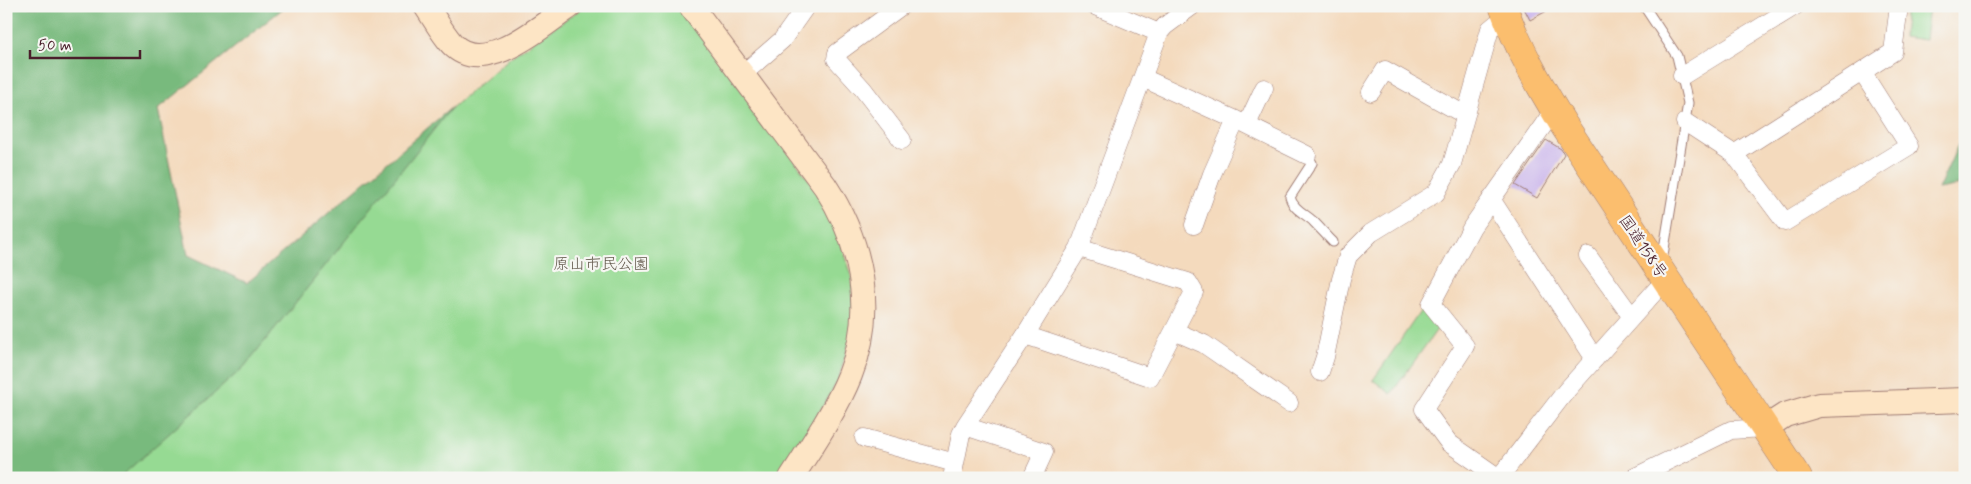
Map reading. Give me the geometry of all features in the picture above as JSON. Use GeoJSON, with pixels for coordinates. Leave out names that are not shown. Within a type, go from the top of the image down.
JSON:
{"type":"FeatureCollection","features":[{"type":"Feature","properties":{"kind":"highway","name":"国道158号"},"geometry":{"type":"LineString","coordinates":[[1505,11],[1514,37],[1554,110],[1798,478]]}},
{"type":"Feature","properties":{"kind":"street"},"geometry":{"type":"LineString","coordinates":[[426,6],[453,45],[468,53],[487,55],[509,48],[570,6]]}},
{"type":"Feature","properties":{"kind":"street"},"geometry":{"type":"LineString","coordinates":[[691,6],[743,74],[839,207],[855,248],[864,294],[860,337],[850,376],[828,419],[791,478]]}},
{"type":"Feature","properties":{"kind":"street"},"geometry":{"type":"LineString","coordinates":[[743,74],[782,40],[806,6]]}},
{"type":"Feature","properties":{"kind":"street"},"geometry":{"type":"LineString","coordinates":[[901,6],[836,53],[836,59],[902,140]]}},
{"type":"Feature","properties":{"kind":"street"},"geometry":{"type":"LineString","coordinates":[[1095,6],[1159,33]]}},
{"type":"Feature","properties":{"kind":"street"},"geometry":{"type":"LineString","coordinates":[[864,438],[953,471],[961,434],[965,426],[1080,248],[1159,33],[1165,26],[1192,6]]}},
{"type":"Feature","properties":{"kind":"street"},"geometry":{"type":"LineString","coordinates":[[1682,76],[1795,6]]}},
{"type":"Feature","properties":{"kind":"street"},"geometry":{"type":"LineString","coordinates":[[1734,154],[1893,52],[1898,6]]}},
{"type":"Feature","properties":{"kind":"street"},"geometry":{"type":"LineString","coordinates":[[1320,372],[1348,256],[1371,233],[1436,193],[1452,164],[1490,29],[1505,11]]}},
{"type":"Feature","properties":{"kind":"street"},"geometry":{"type":"LineString","coordinates":[[1371,92],[1385,70],[1465,116]]}},
{"type":"Feature","properties":{"kind":"street"},"geometry":{"type":"LineString","coordinates":[[1685,122],[1734,154],[1785,222],[1909,146],[1862,72]]}},
{"type":"Feature","properties":{"kind":"street"},"geometry":{"type":"LineString","coordinates":[[1143,78],[1307,155]]}},
{"type":"Feature","properties":{"kind":"street"},"geometry":{"type":"LineString","coordinates":[[1194,225],[1212,174],[1242,123],[1250,118],[1264,88]]}},
{"type":"Feature","properties":{"kind":"street"},"geometry":{"type":"LineString","coordinates":[[1554,110],[1472,227],[1431,304],[1465,346],[1424,409],[1449,443],[1498,478],[1566,391],[1632,317],[1663,275]]}},
{"type":"Feature","properties":{"kind":"street"},"geometry":{"type":"LineString","coordinates":[[1491,199],[1595,359]]}},
{"type":"Feature","properties":{"kind":"street"},"geometry":{"type":"LineString","coordinates":[[1025,335],[1150,376],[1194,292],[1188,282],[1080,248]]}},
{"type":"Feature","properties":{"kind":"street"},"geometry":{"type":"LineString","coordinates":[[1588,256],[1632,317]]}},
{"type":"Feature","properties":{"kind":"street"},"geometry":{"type":"LineString","coordinates":[[1174,331],[1204,344],[1289,403]]}},
{"type":"Feature","properties":{"kind":"street"},"geometry":{"type":"LineString","coordinates":[[1632,478],[1731,430],[1765,428],[1785,415],[1819,405],[1965,400]]}},
{"type":"Feature","properties":{"kind":"street"},"geometry":{"type":"LineString","coordinates":[[965,426],[1044,452],[1032,478]]}},
{"type":"Feature","properties":{"kind":"lane"},"geometry":{"type":"LineString","coordinates":[[1644,6],[1677,56],[1688,102],[1663,275]]}},
{"type":"Feature","properties":{"kind":"lane"},"geometry":{"type":"LineString","coordinates":[[1307,155],[1312,162],[1290,197],[1296,209],[1312,221],[1333,242]]}},
{"type":"Feature","properties":{"kind":"green space"},"geometry":{"type":"Polygon","coordinates":[[[6,6],[286,6],[158,109],[188,255],[247,283],[452,107],[244,367],[119,478],[6,478],[6,6]]]}},
{"type":"Feature","properties":{"kind":"green space","name":"原山市民公園"},"geometry":{"type":"Polygon","coordinates":[[[585,6],[679,6],[810,181],[832,215],[852,276],[853,329],[838,381],[780,478],[6,478],[248,283],[512,56],[585,6]]]}},
{"type":"Feature","properties":{"kind":"green space"},"geometry":{"type":"Polygon","coordinates":[[[1906,6],[1929,6],[1925,40],[1903,37],[1906,6]]]}},
{"type":"Feature","properties":{"kind":"green space"},"geometry":{"type":"Polygon","coordinates":[[[1965,130],[1965,184],[1938,189],[1965,130]]]}},
{"type":"Feature","properties":{"kind":"green space"},"geometry":{"type":"Polygon","coordinates":[[[1424,306],[1438,328],[1391,394],[1373,380],[1424,306]]]}},
{"type":"Feature","properties":{"kind":"building"},"geometry":{"type":"Polygon","coordinates":[[[1523,6],[1556,6],[1530,20],[1523,6]]]}},
{"type":"Feature","properties":{"kind":"building"},"geometry":{"type":"Polygon","coordinates":[[[1546,140],[1561,149],[1564,154],[1537,198],[1515,185],[1546,140]]]}}]}
